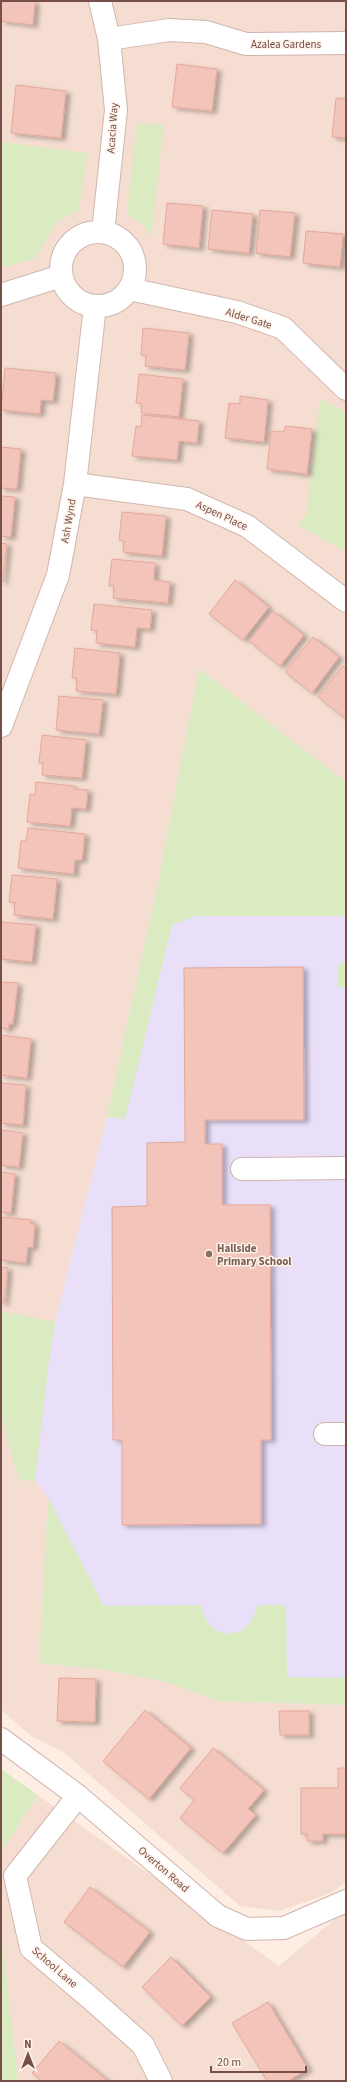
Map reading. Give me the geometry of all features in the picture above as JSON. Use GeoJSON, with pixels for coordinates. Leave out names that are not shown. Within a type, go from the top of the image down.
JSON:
{"type":"FeatureCollection","features":[{"type":"Feature","properties":{"kind":"street","name":"Acacia Way"},"geometry":{"type":"LineString","coordinates":[[100,1],[109,39],[116,110],[102,232]]}},
{"type":"Feature","properties":{"kind":"street","name":"Azalea Gardens"},"geometry":{"type":"LineString","coordinates":[[109,39],[169,30],[206,32],[246,44],[346,43]]}},
{"type":"Feature","properties":{"kind":"street"},"geometry":{"type":"LineString","coordinates":[[102,232],[114,236],[125,243],[131,253],[135,266],[134,278],[129,289],[114,302],[95,306],[83,304],[73,297],[65,287],[61,276],[61,262],[66,249],[76,239],[89,233],[102,232]]}},
{"type":"Feature","properties":{"kind":"street"},"geometry":{"type":"LineString","coordinates":[[1,295],[61,276]]}},
{"type":"Feature","properties":{"kind":"street","name":"Alder Gate"},"geometry":{"type":"LineString","coordinates":[[129,289],[237,312],[283,328],[346,389]]}},
{"type":"Feature","properties":{"kind":"street","name":"Ash Wynd"},"geometry":{"type":"LineString","coordinates":[[1,726],[58,576],[75,484],[95,306]]}},
{"type":"Feature","properties":{"kind":"street","name":"Aspen Place"},"geometry":{"type":"LineString","coordinates":[[75,484],[187,499],[247,526],[346,601]]}},
{"type":"Feature","properties":{"kind":"street"},"geometry":{"type":"LineString","coordinates":[[242,1168],[346,1168]]}},
{"type":"Feature","properties":{"kind":"street","name":"Overton Road"},"geometry":{"type":"LineString","coordinates":[[1,1739],[78,1796],[218,1916],[247,1929],[284,1928],[346,1901]]}},
{"type":"Feature","properties":{"kind":"street","name":"School Lane"},"geometry":{"type":"LineString","coordinates":[[78,1796],[15,1876],[31,1948],[90,1996],[143,2045],[161,2081]]}},
{"type":"Feature","properties":{"kind":"shaded area"},"geometry":{"type":"Polygon","coordinates":[[[1,1],[346,1],[346,782],[199,669],[156,893],[107,1117],[55,1322],[35,1481],[48,1498],[39,1663],[107,1670],[166,1682],[220,1701],[346,1705],[346,1882],[331,1893],[279,1911],[240,1906],[62,1751],[33,1737],[1,1710],[1,1]]]}},
{"type":"Feature","properties":{"kind":"shaded area","name":"Hallside Primary School"},"geometry":{"type":"Polygon","coordinates":[[[199,669],[346,782],[346,1705],[220,1701],[166,1682],[107,1670],[39,1663],[48,1498],[35,1481],[48,1368],[55,1322],[107,1117],[156,893],[199,669]]]}},
{"type":"Feature","properties":{"kind":"shaded area"},"geometry":{"type":"Polygon","coordinates":[[[38,1795],[279,1966],[346,1910],[346,2081],[18,2081],[1,1936],[1,1852],[38,1795]]]}},
{"type":"Feature","properties":{"kind":"green space"},"geometry":{"type":"Polygon","coordinates":[[[137,123],[164,125],[151,236],[140,222],[127,214],[137,123]]]}},
{"type":"Feature","properties":{"kind":"green space"},"geometry":{"type":"Polygon","coordinates":[[[1,142],[87,153],[79,210],[57,222],[35,258],[1,268],[1,142]]]}},
{"type":"Feature","properties":{"kind":"green space"},"geometry":{"type":"Polygon","coordinates":[[[320,399],[346,412],[346,552],[298,525],[307,513],[320,399]]]}},
{"type":"Feature","properties":{"kind":"green space"},"geometry":{"type":"Polygon","coordinates":[[[199,669],[346,782],[346,916],[196,916],[172,925],[125,1119],[107,1117],[156,893],[199,669]]]}},
{"type":"Feature","properties":{"kind":"green space"},"geometry":{"type":"Polygon","coordinates":[[[346,961],[346,987],[338,987],[337,967],[346,961]]]}},
{"type":"Feature","properties":{"kind":"green space"},"geometry":{"type":"Polygon","coordinates":[[[1,1311],[55,1322],[48,1368],[35,1481],[19,1480],[1,1415],[1,1311]]]}},
{"type":"Feature","properties":{"kind":"green space"},"geometry":{"type":"Polygon","coordinates":[[[48,1498],[104,1606],[201,1605],[205,1617],[212,1626],[220,1632],[229,1634],[238,1632],[247,1626],[253,1617],[257,1605],[286,1605],[287,1677],[346,1678],[346,1705],[220,1701],[166,1682],[107,1670],[39,1663],[48,1498]]]}},
{"type":"Feature","properties":{"kind":"green space"},"geometry":{"type":"Polygon","coordinates":[[[1,1769],[38,1795],[1,1852],[1,1769]]]}},
{"type":"Feature","properties":{"kind":"green space"},"geometry":{"type":"Polygon","coordinates":[[[1,1936],[4,1955],[18,2081],[1,2081],[1,1936]]]}},
{"type":"Feature","properties":{"kind":"building"},"geometry":{"type":"Polygon","coordinates":[[[1,1],[35,1],[33,25],[1,21],[1,1]]]}},
{"type":"Feature","properties":{"kind":"building"},"geometry":{"type":"Polygon","coordinates":[[[177,64],[217,69],[212,111],[172,107],[177,64]]]}},
{"type":"Feature","properties":{"kind":"building"},"geometry":{"type":"Polygon","coordinates":[[[16,85],[66,91],[61,138],[11,133],[16,85]]]}},
{"type":"Feature","properties":{"kind":"building"},"geometry":{"type":"Polygon","coordinates":[[[336,98],[346,99],[346,138],[332,137],[336,98]]]}},
{"type":"Feature","properties":{"kind":"building"},"geometry":{"type":"Polygon","coordinates":[[[167,203],[203,206],[199,248],[163,244],[167,203]]]}},
{"type":"Feature","properties":{"kind":"building"},"geometry":{"type":"Polygon","coordinates":[[[212,210],[253,214],[249,253],[208,249],[212,210]]]}},
{"type":"Feature","properties":{"kind":"building"},"geometry":{"type":"Polygon","coordinates":[[[260,210],[295,213],[290,257],[256,253],[260,210]]]}},
{"type":"Feature","properties":{"kind":"building"},"geometry":{"type":"Polygon","coordinates":[[[306,231],[343,234],[340,267],[303,263],[306,231]]]}},
{"type":"Feature","properties":{"kind":"building"},"geometry":{"type":"Polygon","coordinates":[[[143,328],[189,333],[185,370],[145,366],[146,356],[141,355],[143,328]]]}},
{"type":"Feature","properties":{"kind":"building"},"geometry":{"type":"Polygon","coordinates":[[[5,368],[56,373],[53,401],[41,400],[40,414],[1,410],[5,368]]]}},
{"type":"Feature","properties":{"kind":"building"},"geometry":{"type":"Polygon","coordinates":[[[139,374],[183,379],[179,417],[141,413],[142,404],[136,403],[139,374]]]}},
{"type":"Feature","properties":{"kind":"building"},"geometry":{"type":"Polygon","coordinates":[[[240,396],[268,400],[264,442],[225,438],[229,403],[240,404],[240,396]]]}},
{"type":"Feature","properties":{"kind":"building"},"geometry":{"type":"Polygon","coordinates":[[[142,415],[199,421],[197,443],[179,441],[177,460],[132,456],[136,426],[141,427],[142,415]]]}},
{"type":"Feature","properties":{"kind":"building"},"geometry":{"type":"Polygon","coordinates":[[[285,426],[312,429],[307,474],[267,469],[271,431],[284,432],[285,426]]]}},
{"type":"Feature","properties":{"kind":"building"},"geometry":{"type":"Polygon","coordinates":[[[1,447],[21,449],[17,489],[1,488],[1,447]]]}},
{"type":"Feature","properties":{"kind":"building"},"geometry":{"type":"Polygon","coordinates":[[[1,496],[15,497],[11,537],[1,536],[1,496]]]}},
{"type":"Feature","properties":{"kind":"building"},"geometry":{"type":"Polygon","coordinates":[[[122,512],[166,516],[162,556],[123,552],[124,541],[119,540],[122,512]]]}},
{"type":"Feature","properties":{"kind":"building"},"geometry":{"type":"Polygon","coordinates":[[[1,543],[7,544],[3,582],[1,582],[1,543]]]}},
{"type":"Feature","properties":{"kind":"building"},"geometry":{"type":"Polygon","coordinates":[[[112,559],[155,563],[154,580],[170,582],[168,603],[113,598],[114,586],[109,586],[112,559]]]}},
{"type":"Feature","properties":{"kind":"building"},"geometry":{"type":"Polygon","coordinates":[[[235,580],[269,607],[243,640],[209,614],[235,580]]]}},
{"type":"Feature","properties":{"kind":"building"},"geometry":{"type":"Polygon","coordinates":[[[94,604],[152,610],[150,629],[137,628],[135,647],[96,643],[97,631],[91,630],[94,604]]]}},
{"type":"Feature","properties":{"kind":"building"},"geometry":{"type":"Polygon","coordinates":[[[273,611],[304,635],[280,666],[249,641],[273,611]]]}},
{"type":"Feature","properties":{"kind":"building"},"geometry":{"type":"Polygon","coordinates":[[[313,637],[339,657],[312,693],[285,672],[313,637]]]}},
{"type":"Feature","properties":{"kind":"building"},"geometry":{"type":"Polygon","coordinates":[[[75,648],[120,653],[116,694],[76,691],[77,678],[72,678],[75,648]]]}},
{"type":"Feature","properties":{"kind":"building"},"geometry":{"type":"Polygon","coordinates":[[[343,666],[346,669],[346,719],[318,697],[343,666]]]}},
{"type":"Feature","properties":{"kind":"building"},"geometry":{"type":"Polygon","coordinates":[[[59,696],[103,700],[99,734],[56,730],[59,696]]]}},
{"type":"Feature","properties":{"kind":"building"},"geometry":{"type":"Polygon","coordinates":[[[42,735],[86,740],[82,778],[42,775],[43,763],[39,763],[42,735]]]}},
{"type":"Feature","properties":{"kind":"building"},"geometry":{"type":"Polygon","coordinates":[[[36,782],[74,786],[74,789],[88,790],[86,809],[72,808],[70,826],[27,822],[30,794],[35,795],[36,782]]]}},
{"type":"Feature","properties":{"kind":"building"},"geometry":{"type":"Polygon","coordinates":[[[28,828],[85,834],[82,860],[75,860],[74,874],[18,868],[21,841],[26,841],[28,828]]]}},
{"type":"Feature","properties":{"kind":"building"},"geometry":{"type":"Polygon","coordinates":[[[12,875],[57,879],[53,919],[14,915],[15,903],[9,902],[12,875]]]}},
{"type":"Feature","properties":{"kind":"building"},"geometry":{"type":"Polygon","coordinates":[[[1,922],[36,925],[32,962],[1,959],[1,922]]]}},
{"type":"Feature","properties":{"kind":"building"},"geometry":{"type":"Polygon","coordinates":[[[303,967],[304,1120],[205,1120],[205,1144],[222,1144],[222,1205],[270,1205],[271,1440],[261,1440],[261,1524],[122,1525],[122,1440],[113,1440],[112,1207],[147,1206],[147,1143],[185,1142],[184,968],[303,967]]]}},
{"type":"Feature","properties":{"kind":"building"},"geometry":{"type":"Polygon","coordinates":[[[1,982],[18,983],[13,1024],[9,1024],[9,1029],[1,1028],[1,982]]]}},
{"type":"Feature","properties":{"kind":"building"},"geometry":{"type":"Polygon","coordinates":[[[1,1035],[31,1039],[27,1078],[1,1075],[1,1035]]]}},
{"type":"Feature","properties":{"kind":"building"},"geometry":{"type":"Polygon","coordinates":[[[1,1083],[26,1085],[23,1125],[1,1123],[1,1083]]]}},
{"type":"Feature","properties":{"kind":"building"},"geometry":{"type":"Polygon","coordinates":[[[1,1130],[23,1133],[19,1167],[1,1165],[1,1130]]]}},
{"type":"Feature","properties":{"kind":"building"},"geometry":{"type":"Polygon","coordinates":[[[1,1172],[15,1174],[11,1213],[1,1212],[1,1172]]]}},
{"type":"Feature","properties":{"kind":"building"},"geometry":{"type":"Polygon","coordinates":[[[1,1217],[31,1220],[30,1224],[35,1224],[33,1248],[28,1247],[26,1263],[1,1260],[1,1217]]]}},
{"type":"Feature","properties":{"kind":"building"},"geometry":{"type":"Polygon","coordinates":[[[1,1267],[8,1268],[4,1303],[1,1302],[1,1267]]]}},
{"type":"Feature","properties":{"kind":"building"},"geometry":{"type":"Polygon","coordinates":[[[59,1678],[96,1679],[95,1722],[57,1721],[59,1678]]]}},
{"type":"Feature","properties":{"kind":"building"},"geometry":{"type":"Polygon","coordinates":[[[145,1710],[191,1748],[149,1799],[103,1761],[145,1710]]]}},
{"type":"Feature","properties":{"kind":"building"},"geometry":{"type":"Polygon","coordinates":[[[279,1711],[309,1711],[309,1735],[280,1735],[279,1711]]]}},
{"type":"Feature","properties":{"kind":"building"},"geometry":{"type":"Polygon","coordinates":[[[213,1748],[264,1790],[248,1809],[256,1815],[223,1853],[180,1818],[194,1800],[180,1788],[213,1748]]]}},
{"type":"Feature","properties":{"kind":"building"},"geometry":{"type":"Polygon","coordinates":[[[338,1768],[346,1768],[346,1834],[323,1834],[323,1841],[307,1841],[307,1834],[301,1834],[301,1788],[338,1788],[338,1768]]]}},
{"type":"Feature","properties":{"kind":"building"},"geometry":{"type":"Polygon","coordinates":[[[90,1887],[150,1932],[123,1967],[64,1922],[90,1887]]]}},
{"type":"Feature","properties":{"kind":"building"},"geometry":{"type":"Polygon","coordinates":[[[171,1957],[211,1997],[182,2026],[142,1987],[171,1957]]]}},
{"type":"Feature","properties":{"kind":"building"},"geometry":{"type":"Polygon","coordinates":[[[268,2002],[308,2069],[288,2081],[267,2081],[232,2023],[268,2002]]]}},
{"type":"Feature","properties":{"kind":"building"},"geometry":{"type":"Polygon","coordinates":[[[59,2041],[108,2081],[42,2081],[32,2073],[59,2041]]]}},
{"type":"Feature","properties":{"kind":"place","name":"Hallside Primary School"},"geometry":{"type":"Point","coordinates":[209,1254]}}]}
